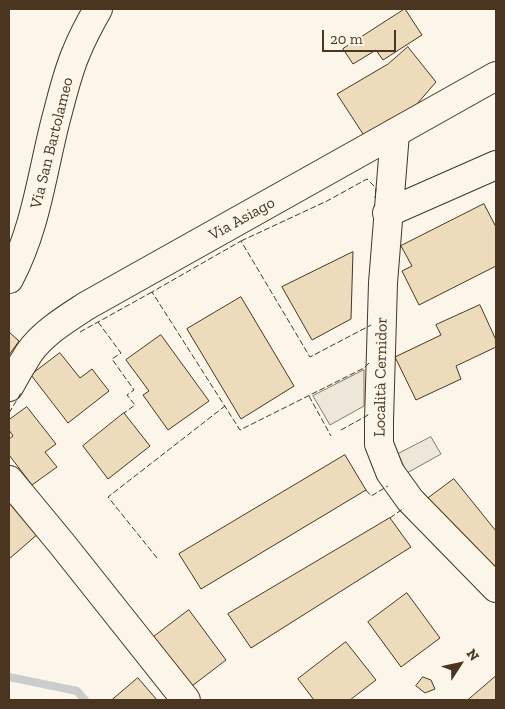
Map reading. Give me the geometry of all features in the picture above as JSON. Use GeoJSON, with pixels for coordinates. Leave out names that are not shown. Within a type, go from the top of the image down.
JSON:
{"type":"FeatureCollection","features":[{"type":"Feature","properties":{"kind":"street","name":"Via San Bartolameo"},"geometry":{"type":"LineString","coordinates":[[9,279],[20,258],[30,228],[67,80],[76,53],[98,9]]}},
{"type":"Feature","properties":{"kind":"street","name":"Via Asiago"},"geometry":{"type":"LineString","coordinates":[[9,387],[30,352],[62,321],[120,286],[496,76]]}},
{"type":"Feature","properties":{"kind":"street","name":"Località Cernidor"},"geometry":{"type":"LineString","coordinates":[[395,133],[383,283],[378,420],[379,444],[390,472],[410,500],[496,588]]}},
{"type":"Feature","properties":{"kind":"street"},"geometry":{"type":"LineString","coordinates":[[388,213],[496,165]]}},
{"type":"Feature","properties":{"kind":"street"},"geometry":{"type":"LineString","coordinates":[[9,480],[186,700]]}},
{"type":"Feature","properties":{"kind":"shaded area"},"geometry":{"type":"Polygon","coordinates":[[[364,370],[364,406],[330,425],[313,396],[364,370]]]}},
{"type":"Feature","properties":{"kind":"shaded area"},"geometry":{"type":"Polygon","coordinates":[[[431,437],[441,454],[407,473],[398,454],[431,437]]]}},
{"type":"Feature","properties":{"kind":"building"},"geometry":{"type":"Polygon","coordinates":[[[405,9],[422,35],[383,60],[376,50],[353,64],[343,49],[405,9]]]}},
{"type":"Feature","properties":{"kind":"building"},"geometry":{"type":"Polygon","coordinates":[[[408,47],[436,82],[410,112],[365,137],[337,94],[388,64],[408,47]]]}},
{"type":"Feature","properties":{"kind":"building"},"geometry":{"type":"Polygon","coordinates":[[[484,204],[496,227],[496,266],[419,305],[402,271],[412,266],[401,246],[484,204]]]}},
{"type":"Feature","properties":{"kind":"building"},"geometry":{"type":"Polygon","coordinates":[[[353,252],[351,319],[312,340],[282,287],[353,252]]]}},
{"type":"Feature","properties":{"kind":"building"},"geometry":{"type":"Polygon","coordinates":[[[241,297],[294,386],[241,419],[187,329],[241,297]]]}},
{"type":"Feature","properties":{"kind":"building"},"geometry":{"type":"Polygon","coordinates":[[[480,305],[496,340],[496,347],[456,366],[461,379],[416,400],[395,357],[441,335],[436,325],[480,305]]]}},
{"type":"Feature","properties":{"kind":"building"},"geometry":{"type":"Polygon","coordinates":[[[9,332],[19,341],[9,355],[9,332]]]}},
{"type":"Feature","properties":{"kind":"building"},"geometry":{"type":"Polygon","coordinates":[[[161,335],[209,401],[168,430],[143,395],[149,391],[126,360],[161,335]]]}},
{"type":"Feature","properties":{"kind":"building"},"geometry":{"type":"Polygon","coordinates":[[[60,353],[80,378],[92,369],[109,391],[68,423],[31,375],[60,353]]]}},
{"type":"Feature","properties":{"kind":"building"},"geometry":{"type":"Polygon","coordinates":[[[27,407],[56,444],[45,452],[57,467],[32,485],[9,455],[9,439],[13,436],[9,430],[9,420],[27,407]]]}},
{"type":"Feature","properties":{"kind":"building"},"geometry":{"type":"Polygon","coordinates":[[[124,413],[150,446],[108,479],[83,446],[124,413]]]}},
{"type":"Feature","properties":{"kind":"building"},"geometry":{"type":"Polygon","coordinates":[[[345,455],[366,490],[201,589],[179,554],[345,455]]]}},
{"type":"Feature","properties":{"kind":"building"},"geometry":{"type":"Polygon","coordinates":[[[454,479],[496,531],[496,581],[423,502],[454,479]]]}},
{"type":"Feature","properties":{"kind":"building"},"geometry":{"type":"Polygon","coordinates":[[[9,498],[39,533],[9,559],[9,498]]]}},
{"type":"Feature","properties":{"kind":"building"},"geometry":{"type":"Polygon","coordinates":[[[390,518],[411,547],[251,648],[228,614],[390,518]]]}},
{"type":"Feature","properties":{"kind":"building"},"geometry":{"type":"Polygon","coordinates":[[[407,593],[440,638],[401,667],[368,622],[407,593]]]}},
{"type":"Feature","properties":{"kind":"building"},"geometry":{"type":"Polygon","coordinates":[[[189,610],[226,660],[188,689],[151,639],[189,610]]]}},
{"type":"Feature","properties":{"kind":"building"},"geometry":{"type":"Polygon","coordinates":[[[346,642],[376,680],[350,700],[314,700],[298,679],[346,642]]]}},
{"type":"Feature","properties":{"kind":"building"},"geometry":{"type":"Polygon","coordinates":[[[496,676],[496,700],[468,700],[496,676]]]}},
{"type":"Feature","properties":{"kind":"building"},"geometry":{"type":"Polygon","coordinates":[[[423,677],[431,680],[435,689],[425,693],[416,686],[423,677]]]}},
{"type":"Feature","properties":{"kind":"building"},"geometry":{"type":"Polygon","coordinates":[[[138,678],[157,700],[112,700],[138,678]]]}},
{"type":"Feature","properties":{"kind":"waterway"},"geometry":{"type":"LineString","coordinates":[[9,677],[77,691],[85,700]]}},
{"type":"Feature","properties":{"kind":"fence"},"geometry":{"type":"LineString","coordinates":[[241,241],[327,201],[367,179],[376,188],[375,198]]}},
{"type":"Feature","properties":{"kind":"fence"},"geometry":{"type":"LineString","coordinates":[[369,363],[364,368],[240,430],[152,292],[241,241],[310,357],[371,325]]}},
{"type":"Feature","properties":{"kind":"fence"},"geometry":{"type":"LineString","coordinates":[[80,332],[152,292]]}},
{"type":"Feature","properties":{"kind":"fence"},"geometry":{"type":"LineString","coordinates":[[98,322],[121,353],[112,359],[134,390],[127,395],[135,405],[124,413]]}},
{"type":"Feature","properties":{"kind":"fence"},"geometry":{"type":"LineString","coordinates":[[9,413],[21,393]]}},
{"type":"Feature","properties":{"kind":"fence"},"geometry":{"type":"LineString","coordinates":[[309,396],[331,436]]}},
{"type":"Feature","properties":{"kind":"fence"},"geometry":{"type":"LineString","coordinates":[[157,558],[108,497],[225,406]]}},
{"type":"Feature","properties":{"kind":"fence"},"geometry":{"type":"LineString","coordinates":[[341,430],[368,414]]}},
{"type":"Feature","properties":{"kind":"fence"},"geometry":{"type":"LineString","coordinates":[[366,490],[371,496],[388,486]]}},
{"type":"Feature","properties":{"kind":"fence"},"geometry":{"type":"LineString","coordinates":[[390,518],[404,508]]}}]}
